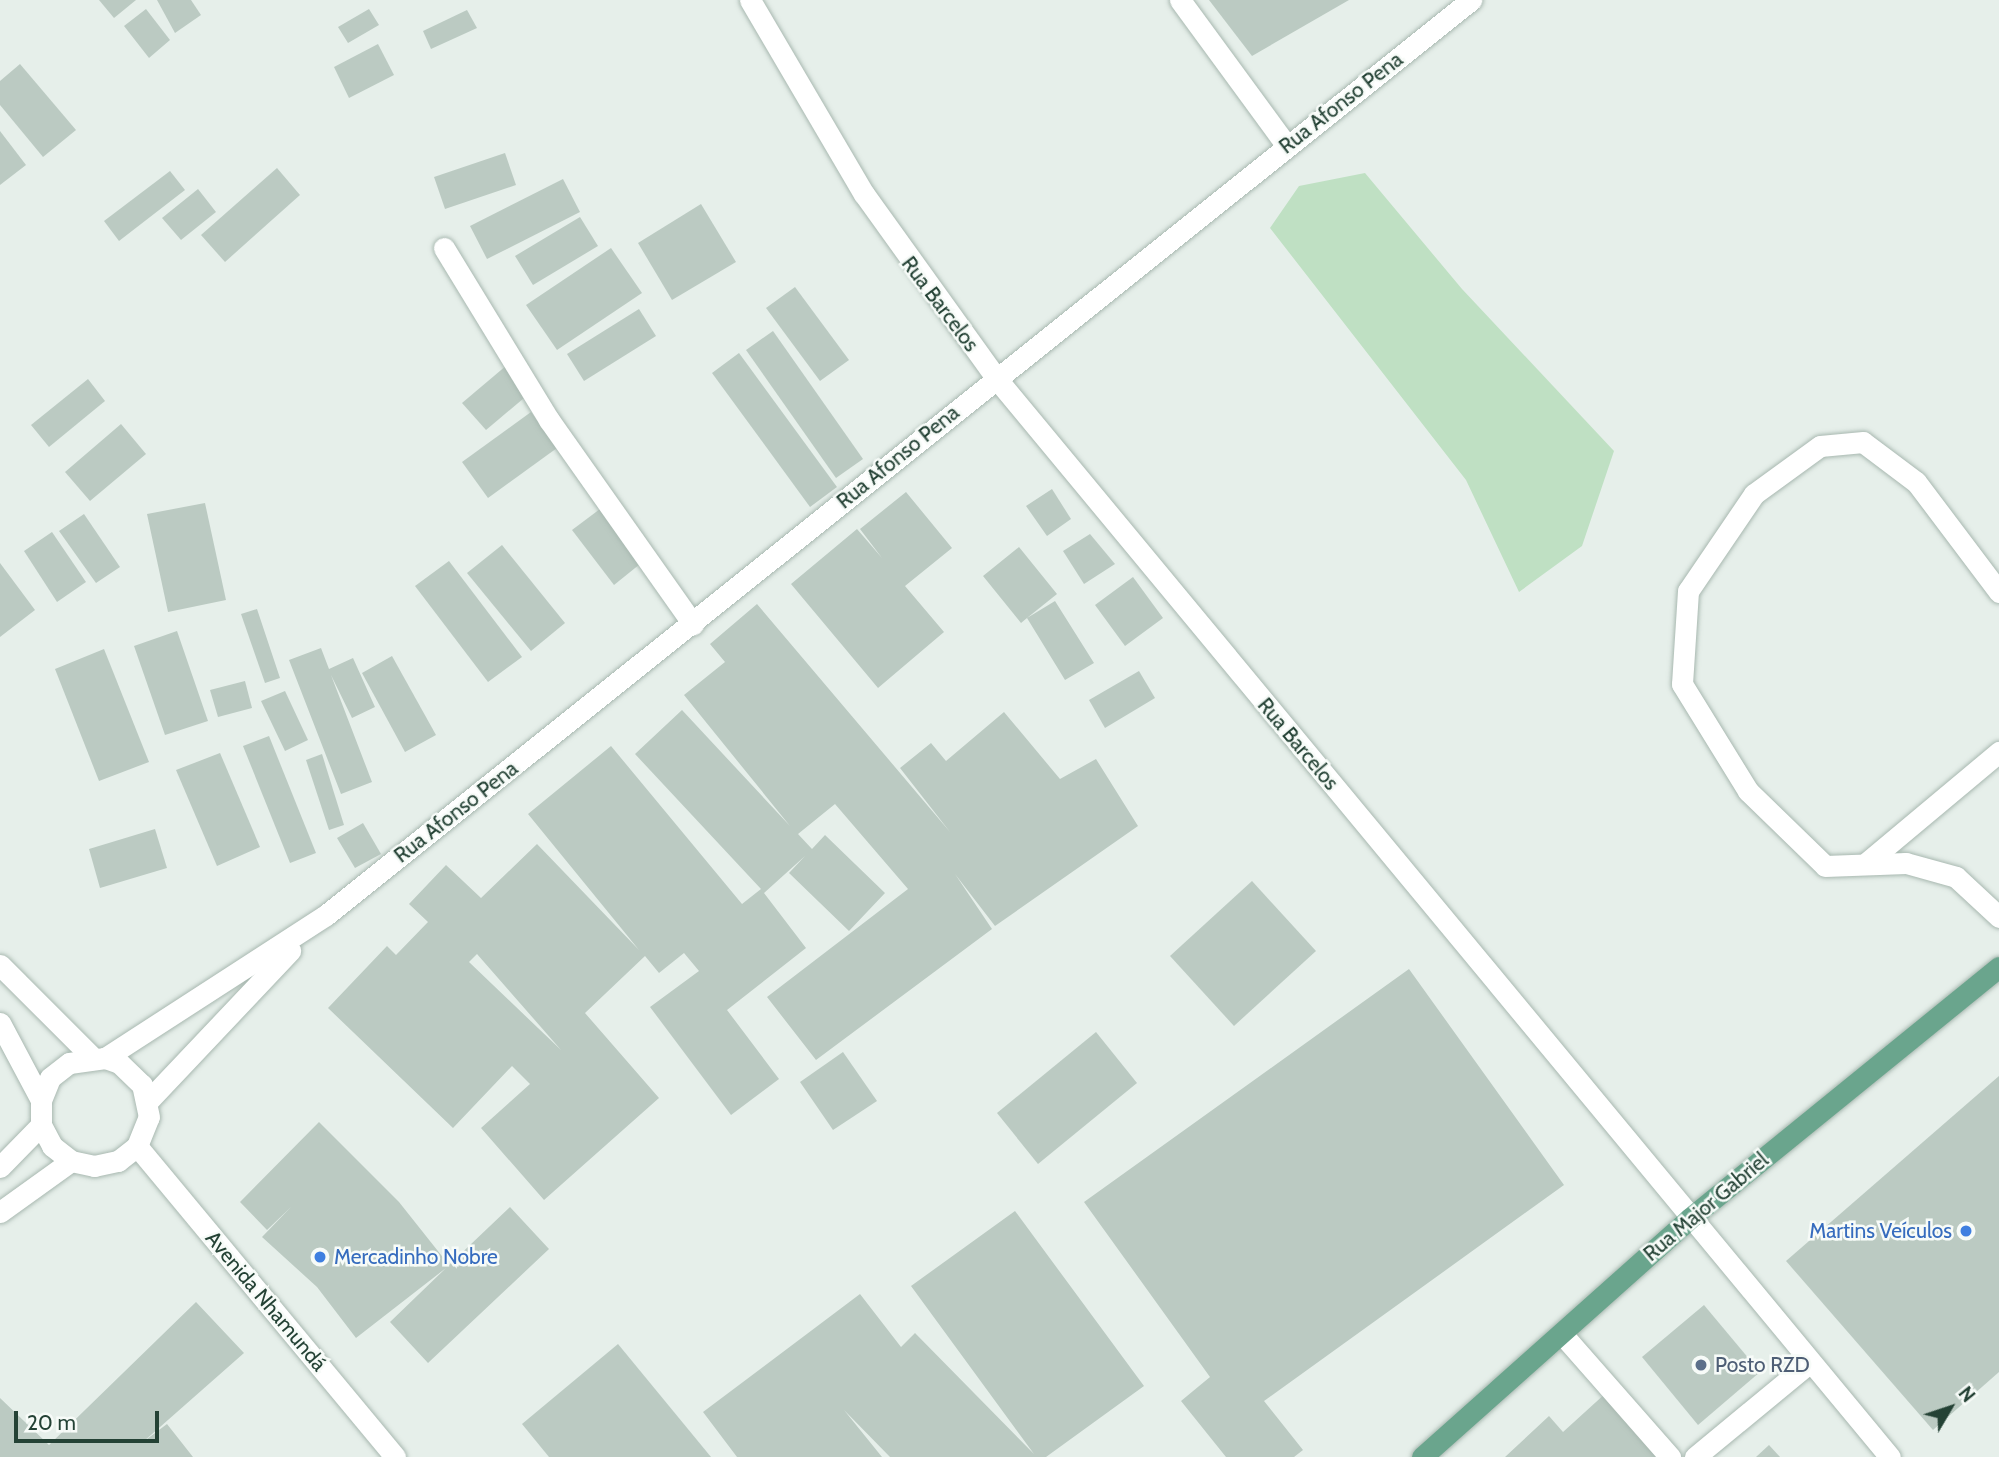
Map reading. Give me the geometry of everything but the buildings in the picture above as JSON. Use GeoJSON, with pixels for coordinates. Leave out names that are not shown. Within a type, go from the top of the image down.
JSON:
{"type":"FeatureCollection","features":[{"type":"Feature","properties":{"kind":"main road","name":"Rua Major Gabriel"},"geometry":{"type":"LineString","coordinates":[[1422,1457],[1690,1218],[1999,967]]}},
{"type":"Feature","properties":{"kind":"street","name":"Rua Barcelos"},"geometry":{"type":"LineString","coordinates":[[750,0],[776,53],[884,225],[996,378],[1890,1457]]}},
{"type":"Feature","properties":{"kind":"street"},"geometry":{"type":"LineString","coordinates":[[1180,0],[1287,146]]}},
{"type":"Feature","properties":{"kind":"street","name":"Rua Afonso Pena"},"geometry":{"type":"LineString","coordinates":[[99,1058],[326,915],[1471,0]]}},
{"type":"Feature","properties":{"kind":"street"},"geometry":{"type":"LineString","coordinates":[[444,248],[549,420],[693,624]]}},
{"type":"Feature","properties":{"kind":"street"},"geometry":{"type":"LineString","coordinates":[[1999,592],[1916,482],[1863,442],[1820,446],[1754,494],[1688,591],[1682,684],[1748,791],[1825,866],[1906,863],[1956,877],[1999,917]]}},
{"type":"Feature","properties":{"kind":"street"},"geometry":{"type":"LineString","coordinates":[[1865,864],[1999,752]]}},
{"type":"Feature","properties":{"kind":"street","name":"Rua Afonso Pena"},"geometry":{"type":"LineString","coordinates":[[148,1101],[326,915]]}},
{"type":"Feature","properties":{"kind":"street"},"geometry":{"type":"LineString","coordinates":[[0,965],[99,1058],[132,1073],[148,1101],[149,1117],[137,1146],[118,1161],[94,1166],[71,1161],[52,1146],[41,1125],[41,1101],[50,1079],[69,1063],[99,1058]]}},
{"type":"Feature","properties":{"kind":"street"},"geometry":{"type":"LineString","coordinates":[[0,1023],[41,1101]]}},
{"type":"Feature","properties":{"kind":"street"},"geometry":{"type":"LineString","coordinates":[[0,1167],[41,1125]]}},
{"type":"Feature","properties":{"kind":"street","name":"Avenida Nhamundá"},"geometry":{"type":"LineString","coordinates":[[137,1146],[395,1457]]}},
{"type":"Feature","properties":{"kind":"street"},"geometry":{"type":"LineString","coordinates":[[0,1212],[71,1161]]}},
{"type":"Feature","properties":{"kind":"street"},"geometry":{"type":"LineString","coordinates":[[1562,1334],[1670,1457]]}},
{"type":"Feature","properties":{"kind":"street"},"geometry":{"type":"LineString","coordinates":[[1695,1457],[1810,1363]]}},
{"type":"Feature","properties":{"kind":"green space"},"geometry":{"type":"Polygon","coordinates":[[[1365,173],[1462,289],[1614,451],[1582,546],[1519,592],[1466,480],[1270,228],[1299,186],[1365,173]]]}},
{"type":"Feature","properties":{"kind":"place","name":"Martins Veículos"},"geometry":{"type":"Point","coordinates":[1966,1231]}},
{"type":"Feature","properties":{"kind":"place","name":"Mercadinho Nobre"},"geometry":{"type":"Point","coordinates":[320,1257]}},
{"type":"Feature","properties":{"kind":"place","name":"Posto RZD"},"geometry":{"type":"Point","coordinates":[1701,1365]}}]}
